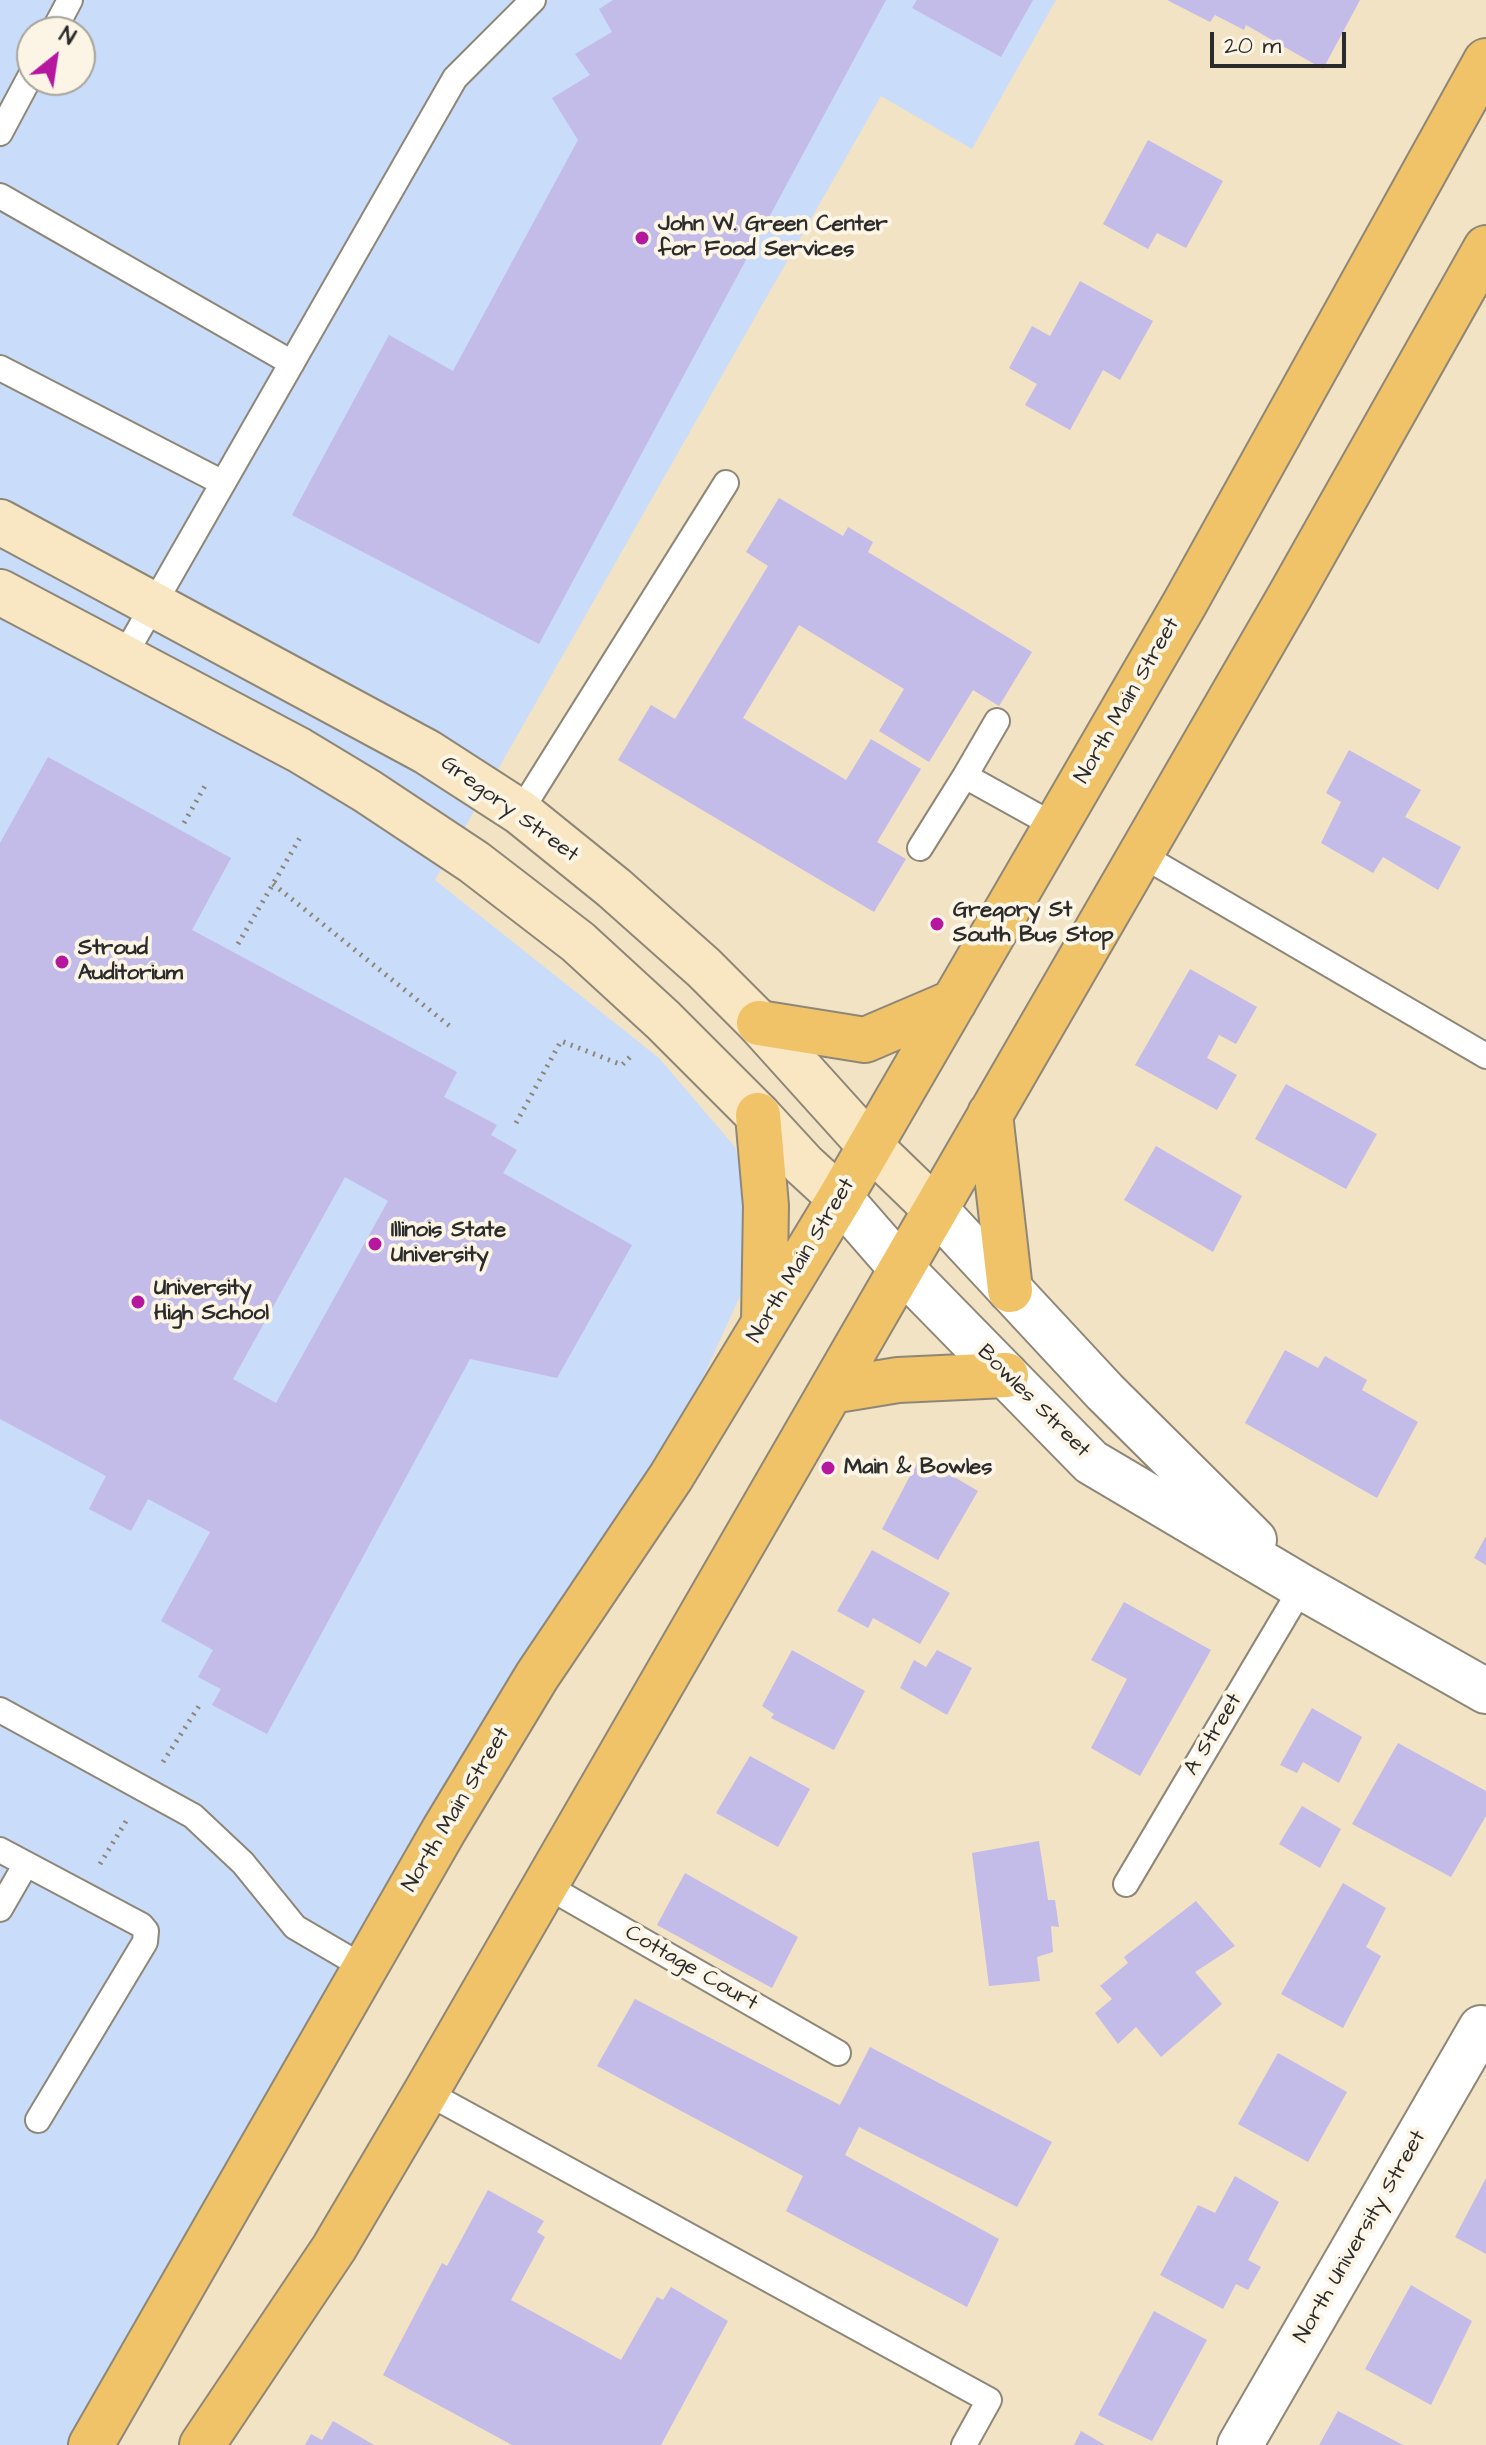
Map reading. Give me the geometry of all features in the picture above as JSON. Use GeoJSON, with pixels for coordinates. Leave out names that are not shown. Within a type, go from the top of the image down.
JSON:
{"type":"FeatureCollection","features":[{"type":"Feature","properties":{"kind":"main road","name":"North Main Street"},"geometry":{"type":"LineString","coordinates":[[91,2445],[444,1830],[537,1676],[671,1477],[840,1198],[1185,603],[1486,61]]}},
{"type":"Feature","properties":{"kind":"main road"},"geometry":{"type":"LineString","coordinates":[[202,2445],[334,2248],[426,2092],[1291,594],[1486,248]]}},
{"type":"Feature","properties":{"kind":"main road","name":"Gregory Street"},"geometry":{"type":"LineString","coordinates":[[0,522],[427,752],[520,812],[704,968],[759,1023],[870,1146],[935,1209]]}},
{"type":"Feature","properties":{"kind":"main road"},"geometry":{"type":"LineString","coordinates":[[0,592],[299,750],[474,862],[578,942],[663,1020],[840,1198]]}},
{"type":"Feature","properties":{"kind":"main road"},"geometry":{"type":"LineString","coordinates":[[759,1023],[865,1040],[954,1002]]}},
{"type":"Feature","properties":{"kind":"main road"},"geometry":{"type":"LineString","coordinates":[[990,1114],[1010,1290]]}},
{"type":"Feature","properties":{"kind":"main road"},"geometry":{"type":"LineString","coordinates":[[758,1115],[766,1206],[764,1324]]}},
{"type":"Feature","properties":{"kind":"main road"},"geometry":{"type":"LineString","coordinates":[[831,1391],[898,1380],[1006,1375]]}},
{"type":"Feature","properties":{"kind":"street","name":"Bowles Street"},"geometry":{"type":"LineString","coordinates":[[840,1198],[901,1268],[1091,1462],[1486,1691]]}},
{"type":"Feature","properties":{"kind":"street","name":"Bowles Street"},"geometry":{"type":"LineString","coordinates":[[935,1209],[1105,1392],[1302,1587]]}},
{"type":"Feature","properties":{"kind":"street","name":"North University Street"},"geometry":{"type":"LineString","coordinates":[[1240,2445],[1481,2028]]}},
{"type":"Feature","properties":{"kind":"lane"},"geometry":{"type":"LineString","coordinates":[[124,656],[455,78],[533,0]]}},
{"type":"Feature","properties":{"kind":"lane"},"geometry":{"type":"LineString","coordinates":[[0,133],[20,96]]}},
{"type":"Feature","properties":{"kind":"lane"},"geometry":{"type":"LineString","coordinates":[[0,196],[292,363]]}},
{"type":"Feature","properties":{"kind":"lane"},"geometry":{"type":"LineString","coordinates":[[0,368],[223,483]]}},
{"type":"Feature","properties":{"kind":"lane"},"geometry":{"type":"LineString","coordinates":[[520,812],[726,483]]}},
{"type":"Feature","properties":{"kind":"lane"},"geometry":{"type":"LineString","coordinates":[[920,848],[997,721]]}},
{"type":"Feature","properties":{"kind":"lane"},"geometry":{"type":"LineString","coordinates":[[965,776],[1055,826]]}},
{"type":"Feature","properties":{"kind":"lane"},"geometry":{"type":"LineString","coordinates":[[1140,854],[1486,1056]]}},
{"type":"Feature","properties":{"kind":"lane","name":"A Street"},"geometry":{"type":"LineString","coordinates":[[1126,1884],[1302,1587]]}},
{"type":"Feature","properties":{"kind":"lane"},"geometry":{"type":"LineString","coordinates":[[0,1710],[193,1816],[243,1863],[295,1927],[365,1968]]}},
{"type":"Feature","properties":{"kind":"lane"},"geometry":{"type":"LineString","coordinates":[[0,1850],[141,1925],[146,1931],[145,1942],[38,2120]]}},
{"type":"Feature","properties":{"kind":"lane"},"geometry":{"type":"LineString","coordinates":[[0,1909],[26,1864]]}},
{"type":"Feature","properties":{"kind":"lane","name":"Cottage Court"},"geometry":{"type":"LineString","coordinates":[[545,1885],[838,2053]]}},
{"type":"Feature","properties":{"kind":"lane"},"geometry":{"type":"LineString","coordinates":[[426,2092],[989,2400],[964,2445]]}},
{"type":"Feature","properties":{"kind":"path"},"geometry":{"type":"LineString","coordinates":[[184,823],[206,784]]}},
{"type":"Feature","properties":{"kind":"path"},"geometry":{"type":"LineString","coordinates":[[238,944],[301,836]]}},
{"type":"Feature","properties":{"kind":"path"},"geometry":{"type":"LineString","coordinates":[[273,884],[452,1028]]}},
{"type":"Feature","properties":{"kind":"path"},"geometry":{"type":"LineString","coordinates":[[516,1123],[561,1041],[622,1065],[637,1051]]}},
{"type":"Feature","properties":{"kind":"shaded area","name":"Illinois State University"},"geometry":{"type":"Polygon","coordinates":[[[0,0],[1056,0],[972,149],[881,96],[435,880],[659,1058],[735,1147],[751,1213],[750,1274],[701,1382],[86,2445],[0,2445],[0,0]]]}},
{"type":"Feature","properties":{"kind":"building","name":"John W. Green Center for Food Services"},"geometry":{"type":"Polygon","coordinates":[[[613,0],[886,0],[539,644],[292,515],[389,335],[453,371],[578,140],[552,98],[590,75],[575,54],[612,32],[599,9],[613,0]]]}},
{"type":"Feature","properties":{"kind":"building"},"geometry":{"type":"Polygon","coordinates":[[[917,0],[1033,0],[1001,57],[912,8],[917,0]]]}},
{"type":"Feature","properties":{"kind":"building"},"geometry":{"type":"Polygon","coordinates":[[[1167,0],[1360,0],[1323,69],[1246,25],[1244,30],[1215,15],[1210,22],[1167,0]]]}},
{"type":"Feature","properties":{"kind":"building"},"geometry":{"type":"Polygon","coordinates":[[[1148,140],[1223,181],[1186,248],[1157,233],[1148,249],[1103,224],[1148,140]]]}},
{"type":"Feature","properties":{"kind":"building"},"geometry":{"type":"Polygon","coordinates":[[[1080,281],[1153,321],[1120,380],[1103,370],[1070,430],[1025,405],[1037,384],[1009,368],[1032,326],[1050,336],[1080,281]]]}},
{"type":"Feature","properties":{"kind":"building"},"geometry":{"type":"Polygon","coordinates":[[[779,498],[843,536],[848,527],[873,542],[868,552],[1032,652],[999,706],[973,690],[929,762],[879,731],[904,689],[799,625],[743,718],[846,780],[871,739],[921,769],[877,842],[906,859],[874,912],[618,760],[651,705],[675,719],[768,566],[746,552],[779,498]]]}},
{"type":"Feature","properties":{"kind":"building"},"geometry":{"type":"Polygon","coordinates":[[[1349,750],[1421,790],[1405,817],[1461,847],[1438,890],[1383,857],[1373,873],[1321,843],[1341,802],[1326,793],[1349,750]]]}},
{"type":"Feature","properties":{"kind":"building","name":"University High School"},"geometry":{"type":"Polygon","coordinates":[[[48,757],[231,858],[192,930],[457,1072],[444,1097],[497,1125],[491,1135],[517,1150],[503,1173],[632,1245],[557,1378],[470,1359],[267,1734],[212,1705],[221,1689],[198,1677],[213,1650],[161,1621],[210,1532],[148,1499],[131,1531],[89,1509],[106,1476],[0,1419],[0,843],[48,757]],[[345,1177],[233,1379],[276,1403],[388,1201],[345,1177]]]}},
{"type":"Feature","properties":{"kind":"building"},"geometry":{"type":"Polygon","coordinates":[[[1190,969],[1257,1007],[1236,1044],[1219,1035],[1207,1058],[1237,1075],[1217,1110],[1135,1065],[1190,969]]]}},
{"type":"Feature","properties":{"kind":"building"},"geometry":{"type":"Polygon","coordinates":[[[1286,1084],[1377,1134],[1346,1189],[1255,1139],[1286,1084]]]}},
{"type":"Feature","properties":{"kind":"building"},"geometry":{"type":"Polygon","coordinates":[[[1156,1146],[1242,1196],[1213,1252],[1124,1200],[1156,1146]]]}},
{"type":"Feature","properties":{"kind":"building"},"geometry":{"type":"Polygon","coordinates":[[[1285,1350],[1318,1368],[1325,1356],[1367,1380],[1362,1390],[1418,1422],[1377,1498],[1245,1423],[1285,1350]]]}},
{"type":"Feature","properties":{"kind":"building"},"geometry":{"type":"Polygon","coordinates":[[[920,1457],[978,1491],[938,1560],[882,1529],[920,1457]]]}},
{"type":"Feature","properties":{"kind":"building"},"geometry":{"type":"Polygon","coordinates":[[[1486,1536],[1486,1565],[1474,1558],[1486,1536]]]}},
{"type":"Feature","properties":{"kind":"building"},"geometry":{"type":"Polygon","coordinates":[[[872,1550],[950,1593],[920,1644],[873,1618],[868,1628],[837,1611],[872,1550]]]}},
{"type":"Feature","properties":{"kind":"building"},"geometry":{"type":"Polygon","coordinates":[[[1124,1602],[1211,1650],[1140,1776],[1091,1748],[1127,1679],[1091,1660],[1124,1602]]]}},
{"type":"Feature","properties":{"kind":"building"},"geometry":{"type":"Polygon","coordinates":[[[792,1650],[865,1691],[834,1750],[771,1718],[774,1714],[762,1706],[792,1650]]]}},
{"type":"Feature","properties":{"kind":"building"},"geometry":{"type":"Polygon","coordinates":[[[937,1650],[972,1668],[947,1715],[900,1688],[914,1660],[926,1667],[937,1650]]]}},
{"type":"Feature","properties":{"kind":"building"},"geometry":{"type":"Polygon","coordinates":[[[1312,1708],[1362,1737],[1339,1783],[1303,1762],[1297,1773],[1280,1765],[1312,1708]]]}},
{"type":"Feature","properties":{"kind":"building"},"geometry":{"type":"Polygon","coordinates":[[[1398,1743],[1486,1791],[1486,1816],[1451,1877],[1352,1824],[1398,1743]]]}},
{"type":"Feature","properties":{"kind":"building"},"geometry":{"type":"Polygon","coordinates":[[[750,1756],[810,1789],[778,1847],[716,1813],[750,1756]]]}},
{"type":"Feature","properties":{"kind":"building"},"geometry":{"type":"Polygon","coordinates":[[[1302,1806],[1341,1829],[1320,1868],[1279,1844],[1302,1806]]]}},
{"type":"Feature","properties":{"kind":"building"},"geometry":{"type":"Polygon","coordinates":[[[1039,1841],[1048,1900],[1055,1900],[1059,1927],[1051,1926],[1053,1952],[1037,1957],[1040,1981],[989,1986],[972,1853],[1039,1841]]]}},
{"type":"Feature","properties":{"kind":"building"},"geometry":{"type":"Polygon","coordinates":[[[685,1873],[798,1937],[772,1988],[657,1925],[685,1873]]]}},
{"type":"Feature","properties":{"kind":"building"},"geometry":{"type":"Polygon","coordinates":[[[1343,1883],[1386,1908],[1366,1947],[1381,1956],[1343,2028],[1281,1994],[1343,1883]]]}},
{"type":"Feature","properties":{"kind":"building"},"geometry":{"type":"Polygon","coordinates":[[[1196,1901],[1235,1946],[1195,1972],[1222,2004],[1161,2057],[1136,2027],[1118,2044],[1095,2013],[1112,1999],[1100,1986],[1128,1963],[1124,1957],[1196,1901]]]}},
{"type":"Feature","properties":{"kind":"building"},"geometry":{"type":"Polygon","coordinates":[[[635,1999],[840,2105],[870,2047],[1052,2142],[1017,2207],[859,2127],[845,2155],[999,2239],[967,2307],[786,2211],[803,2176],[597,2066],[635,1999]]]}},
{"type":"Feature","properties":{"kind":"building"},"geometry":{"type":"Polygon","coordinates":[[[1278,2053],[1347,2092],[1308,2162],[1238,2124],[1278,2053]]]}},
{"type":"Feature","properties":{"kind":"building"},"geometry":{"type":"Polygon","coordinates":[[[1235,2176],[1279,2202],[1248,2260],[1261,2267],[1248,2290],[1236,2284],[1223,2309],[1160,2275],[1198,2205],[1215,2213],[1235,2176]]]}},
{"type":"Feature","properties":{"kind":"building"},"geometry":{"type":"Polygon","coordinates":[[[1486,2178],[1486,2254],[1455,2237],[1486,2178]]]}},
{"type":"Feature","properties":{"kind":"building"},"geometry":{"type":"Polygon","coordinates":[[[488,2190],[544,2221],[537,2232],[545,2237],[511,2300],[621,2360],[657,2297],[663,2300],[671,2287],[728,2321],[661,2445],[512,2445],[383,2375],[442,2263],[447,2266],[488,2190]]]}},
{"type":"Feature","properties":{"kind":"building"},"geometry":{"type":"Polygon","coordinates":[[[1411,2285],[1472,2321],[1431,2405],[1365,2369],[1411,2285]]]}},
{"type":"Feature","properties":{"kind":"building"},"geometry":{"type":"Polygon","coordinates":[[[1154,2311],[1207,2340],[1152,2441],[1098,2415],[1154,2311]]]}},
{"type":"Feature","properties":{"kind":"building"},"geometry":{"type":"Polygon","coordinates":[[[1338,2411],[1403,2445],[1319,2445],[1338,2411]]]}},
{"type":"Feature","properties":{"kind":"building"},"geometry":{"type":"Polygon","coordinates":[[[333,2421],[374,2445],[305,2445],[311,2434],[322,2440],[333,2421]]]}},
{"type":"Feature","properties":{"kind":"building"},"geometry":{"type":"Polygon","coordinates":[[[1081,2431],[1105,2445],[1074,2445],[1081,2431]]]}},
{"type":"Feature","properties":{"kind":"place","name":"John W. Green Center for Food Services"},"geometry":{"type":"Point","coordinates":[642,238]}},
{"type":"Feature","properties":{"kind":"place","name":"Gregory St South Bus Stop"},"geometry":{"type":"Point","coordinates":[937,924]}},
{"type":"Feature","properties":{"kind":"place","name":"Stroud Auditorium"},"geometry":{"type":"Point","coordinates":[62,962]}},
{"type":"Feature","properties":{"kind":"place","name":"Illinois State University"},"geometry":{"type":"Point","coordinates":[375,1244]}},
{"type":"Feature","properties":{"kind":"place","name":"University High School"},"geometry":{"type":"Point","coordinates":[138,1302]}},
{"type":"Feature","properties":{"kind":"place","name":"Main & Bowles"},"geometry":{"type":"Point","coordinates":[828,1468]}}]}
